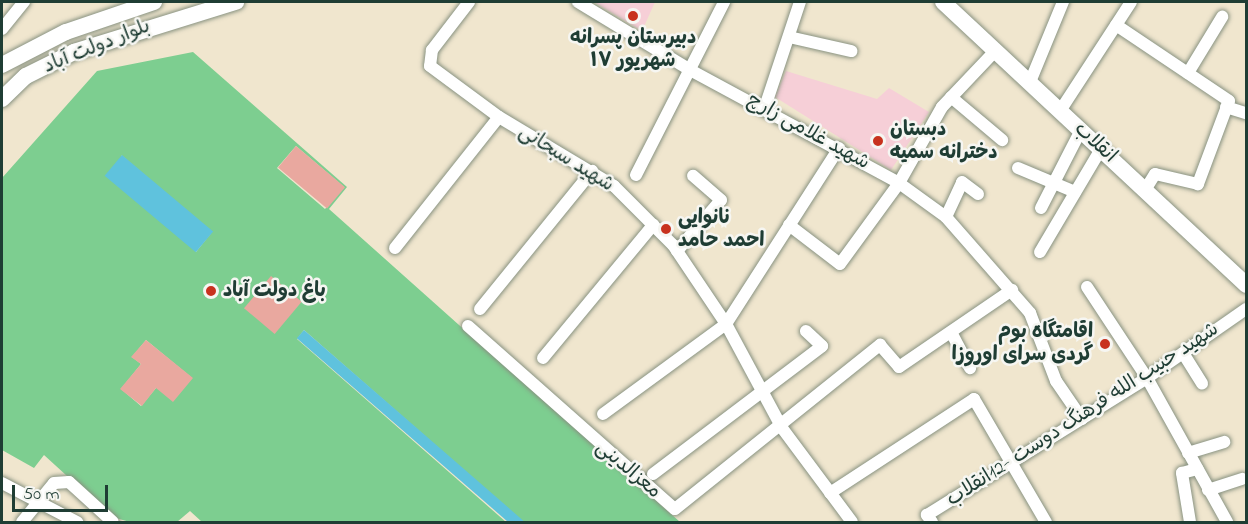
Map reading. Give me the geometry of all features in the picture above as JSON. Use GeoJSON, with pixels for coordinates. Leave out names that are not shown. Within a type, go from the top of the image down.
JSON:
{"type":"FeatureCollection","features":[{"type":"Feature","properties":{"kind":"main road","name":"بلوار دولت آباد"},"geometry":{"type":"LineString","coordinates":[[2,64],[66,32],[154,2]]}},
{"type":"Feature","properties":{"kind":"main road","name":"بلوار دولت آباد"},"geometry":{"type":"LineString","coordinates":[[2,99],[26,76],[74,51],[237,2]]}},
{"type":"Feature","properties":{"kind":"main road","name":"انقلاب"},"geometry":{"type":"LineString","coordinates":[[943,2],[1246,285]]}},
{"type":"Feature","properties":{"kind":"street"},"geometry":{"type":"LineString","coordinates":[[2,28],[24,2]]}},
{"type":"Feature","properties":{"kind":"street","name":"شهید سبحانی"},"geometry":{"type":"LineString","coordinates":[[469,2],[432,50],[430,66],[499,117],[592,171],[654,225],[677,251],[726,324],[782,428],[852,522]]}},
{"type":"Feature","properties":{"kind":"street","name":"شهید غلامی زارچ"},"geometry":{"type":"LineString","coordinates":[[578,2],[692,71],[765,106],[900,183],[946,217],[1012,290],[1030,314],[1056,381],[1082,419]]}},
{"type":"Feature","properties":{"kind":"street"},"geometry":{"type":"LineString","coordinates":[[636,175],[692,71],[724,2]]}},
{"type":"Feature","properties":{"kind":"street"},"geometry":{"type":"LineString","coordinates":[[765,106],[800,2]]}},
{"type":"Feature","properties":{"kind":"street"},"geometry":{"type":"LineString","coordinates":[[1030,82],[1063,2]]}},
{"type":"Feature","properties":{"kind":"street"},"geometry":{"type":"LineString","coordinates":[[1060,111],[1131,2]]}},
{"type":"Feature","properties":{"kind":"street"},"geometry":{"type":"LineString","coordinates":[[1188,73],[1222,17]]}},
{"type":"Feature","properties":{"kind":"street"},"geometry":{"type":"LineString","coordinates":[[1116,25],[1229,101],[1198,184],[1155,174],[1145,190]]}},
{"type":"Feature","properties":{"kind":"street"},"geometry":{"type":"LineString","coordinates":[[789,37],[851,51]]}},
{"type":"Feature","properties":{"kind":"street"},"geometry":{"type":"LineString","coordinates":[[789,225],[840,264],[900,183],[951,97],[996,50]]}},
{"type":"Feature","properties":{"kind":"street"},"geometry":{"type":"LineString","coordinates":[[951,97],[1002,140]]}},
{"type":"Feature","properties":{"kind":"street"},"geometry":{"type":"LineString","coordinates":[[1226,107],[1246,113]]}},
{"type":"Feature","properties":{"kind":"street"},"geometry":{"type":"LineString","coordinates":[[395,248],[499,117]]}},
{"type":"Feature","properties":{"kind":"street"},"geometry":{"type":"LineString","coordinates":[[1041,208],[1081,130]]}},
{"type":"Feature","properties":{"kind":"street"},"geometry":{"type":"LineString","coordinates":[[603,414],[726,324],[838,148]]}},
{"type":"Feature","properties":{"kind":"street"},"geometry":{"type":"LineString","coordinates":[[1040,252],[1101,149]]}},
{"type":"Feature","properties":{"kind":"street"},"geometry":{"type":"LineString","coordinates":[[1018,168],[1075,192]]}},
{"type":"Feature","properties":{"kind":"street"},"geometry":{"type":"LineString","coordinates":[[480,309],[592,171]]}},
{"type":"Feature","properties":{"kind":"street"},"geometry":{"type":"LineString","coordinates":[[677,251],[721,200],[693,176]]}},
{"type":"Feature","properties":{"kind":"street"},"geometry":{"type":"LineString","coordinates":[[946,217],[962,182],[978,194]]}},
{"type":"Feature","properties":{"kind":"street"},"geometry":{"type":"LineString","coordinates":[[543,358],[654,225]]}},
{"type":"Feature","properties":{"kind":"street"},"geometry":{"type":"LineString","coordinates":[[1087,287],[1147,378],[1227,522]]}},
{"type":"Feature","properties":{"kind":"street"},"geometry":{"type":"LineString","coordinates":[[970,368],[951,332],[1012,290]]}},
{"type":"Feature","properties":{"kind":"street","name":"شهید حبیب الله فرهنگ دوست -12انقلاب"},"geometry":{"type":"LineString","coordinates":[[932,522],[927,515],[1147,378],[1246,309]]}},
{"type":"Feature","properties":{"kind":"street","name":"معزالدینی"},"geometry":{"type":"LineString","coordinates":[[468,326],[675,509],[782,428],[880,345],[899,367],[951,332]]}},
{"type":"Feature","properties":{"kind":"street"},"geometry":{"type":"LineString","coordinates":[[652,474],[822,346],[807,331]]}},
{"type":"Feature","properties":{"kind":"street"},"geometry":{"type":"LineString","coordinates":[[1183,353],[1202,384]]}},
{"type":"Feature","properties":{"kind":"street"},"geometry":{"type":"LineString","coordinates":[[830,494],[974,399],[1009,464],[1046,522]]}},
{"type":"Feature","properties":{"kind":"street"},"geometry":{"type":"LineString","coordinates":[[1188,453],[1224,442]]}},
{"type":"Feature","properties":{"kind":"street"},"geometry":{"type":"LineString","coordinates":[[1190,522],[1182,473],[1197,469]]}},
{"type":"Feature","properties":{"kind":"street"},"geometry":{"type":"LineString","coordinates":[[1208,490],[1242,479]]}},
{"type":"Feature","properties":{"kind":"street"},"geometry":{"type":"LineString","coordinates":[[22,522],[54,483],[69,482],[113,522]]}},
{"type":"Feature","properties":{"kind":"street"},"geometry":{"type":"LineString","coordinates":[[2,483],[77,522]]}},
{"type":"Feature","properties":{"kind":"shaded area","name":"دبیرستان پسرانه ۱۷ شهریور"},"geometry":{"type":"Polygon","coordinates":[[[594,2],[655,2],[642,31],[594,2]]]}},
{"type":"Feature","properties":{"kind":"shaded area","name":"دبستان دخترانه سمیه"},"geometry":{"type":"Polygon","coordinates":[[[786,71],[877,99],[889,88],[929,112],[891,170],[775,97],[786,71]]]}},
{"type":"Feature","properties":{"kind":"green space","name":"باغ دولت آباد"},"geometry":{"type":"Polygon","coordinates":[[[193,52],[347,187],[329,209],[680,522],[523,522],[304,330],[297,339],[506,522],[202,522],[190,511],[177,522],[130,522],[112,517],[44,455],[34,468],[2,450],[2,178],[97,71],[193,52]],[[296,146],[277,168],[325,209],[344,187],[296,146]],[[121,155],[196,252],[212,232],[121,155]],[[146,340],[132,357],[141,364],[121,389],[141,406],[156,388],[192,378],[146,340]]]}},
{"type":"Feature","properties":{"kind":"water"},"geometry":{"type":"Polygon","coordinates":[[[122,155],[213,231],[196,252],[105,176],[122,155]]]}},
{"type":"Feature","properties":{"kind":"water"},"geometry":{"type":"Polygon","coordinates":[[[304,330],[524,521],[508,522],[297,338],[304,330]]]}},
{"type":"Feature","properties":{"kind":"building"},"geometry":{"type":"Polygon","coordinates":[[[296,146],[345,187],[327,209],[278,167],[296,146]]]}},
{"type":"Feature","properties":{"kind":"building"},"geometry":{"type":"Polygon","coordinates":[[[271,276],[302,302],[275,334],[244,308],[271,276]]]}},
{"type":"Feature","properties":{"kind":"building"},"geometry":{"type":"Polygon","coordinates":[[[146,340],[193,378],[173,402],[156,388],[142,406],[120,389],[141,364],[131,357],[146,340]]]}},
{"type":"Feature","properties":{"kind":"place","name":"دبیرستان پسرانه ۱۷ شهریور"},"geometry":{"type":"Point","coordinates":[633,16]}},
{"type":"Feature","properties":{"kind":"place","name":"دبستان دخترانه سمیه"},"geometry":{"type":"Point","coordinates":[878,141]}},
{"type":"Feature","properties":{"kind":"place","name":"نانوایی احمد حامد"},"geometry":{"type":"Point","coordinates":[666,229]}},
{"type":"Feature","properties":{"kind":"place","name":"باغ دولت آباد"},"geometry":{"type":"Point","coordinates":[211,291]}},
{"type":"Feature","properties":{"kind":"place","name":"اقامتگاه بوم گردی سرای اوروزا"},"geometry":{"type":"Point","coordinates":[1105,344]}}]}
